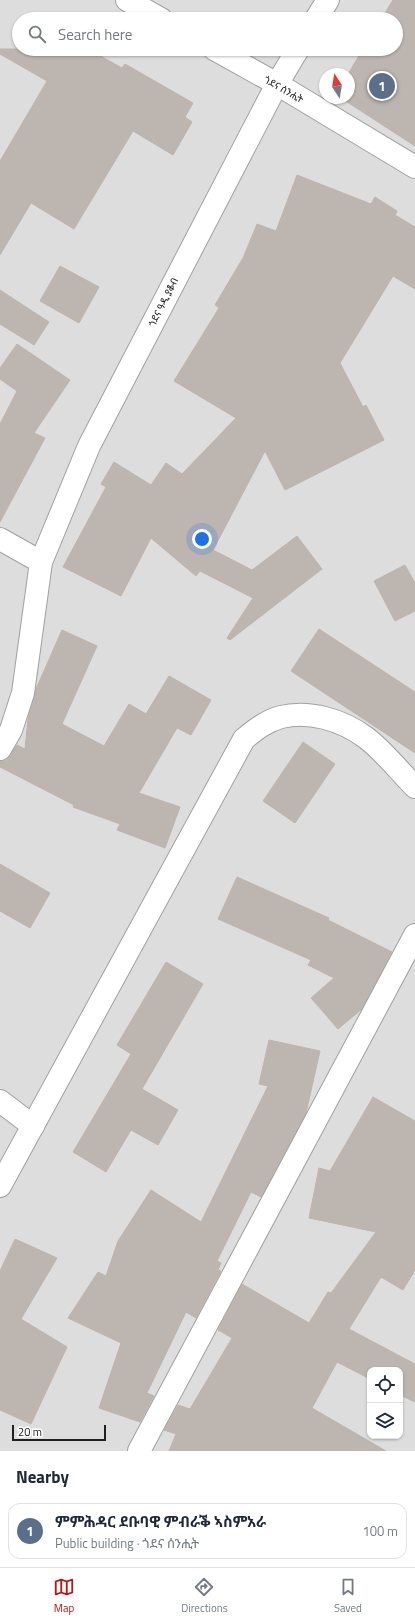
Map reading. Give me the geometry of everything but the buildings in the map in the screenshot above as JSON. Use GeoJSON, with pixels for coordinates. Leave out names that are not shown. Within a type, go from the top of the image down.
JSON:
{"type":"FeatureCollection","features":[{"type":"Feature","properties":{"kind":"street"},"geometry":{"type":"LineString","coordinates":[[127,0],[148,12]]}},
{"type":"Feature","properties":{"kind":"street"},"geometry":{"type":"LineString","coordinates":[[320,12],[328,0]]}},
{"type":"Feature","properties":{"kind":"street","name":"ጎደና ሰንሒት"},"geometry":{"type":"LineString","coordinates":[[226,56],[415,167]]}},
{"type":"Feature","properties":{"kind":"street","name":"ጎደና ዓዲ ያቆብ"},"geometry":{"type":"LineString","coordinates":[[0,749],[12,730],[23,693],[41,562],[89,446],[276,84],[294,56]]}},
{"type":"Feature","properties":{"kind":"street"},"geometry":{"type":"LineString","coordinates":[[0,539],[41,562]]}},
{"type":"Feature","properties":{"kind":"street"},"geometry":{"type":"LineString","coordinates":[[0,1186],[244,739],[262,725],[281,717],[302,715],[325,718],[346,725],[366,737],[415,787]]}},
{"type":"Feature","properties":{"kind":"street"},"geometry":{"type":"LineString","coordinates":[[139,1451],[415,935]]}},
{"type":"Feature","properties":{"kind":"street"},"geometry":{"type":"LineString","coordinates":[[0,1101],[33,1126]]}},
{"type":"Feature","properties":{"kind":"shaded area"},"geometry":{"type":"Polygon","coordinates":[[[0,0],[415,0],[415,1451],[0,1451],[0,0]]]}},
{"type":"Feature","properties":{"kind":"place","name":"ምምሕዳር ደቡባዊ ምብራቕ ኣስምአራ"},"geometry":{"type":"Point","coordinates":[382,86]}}]}
